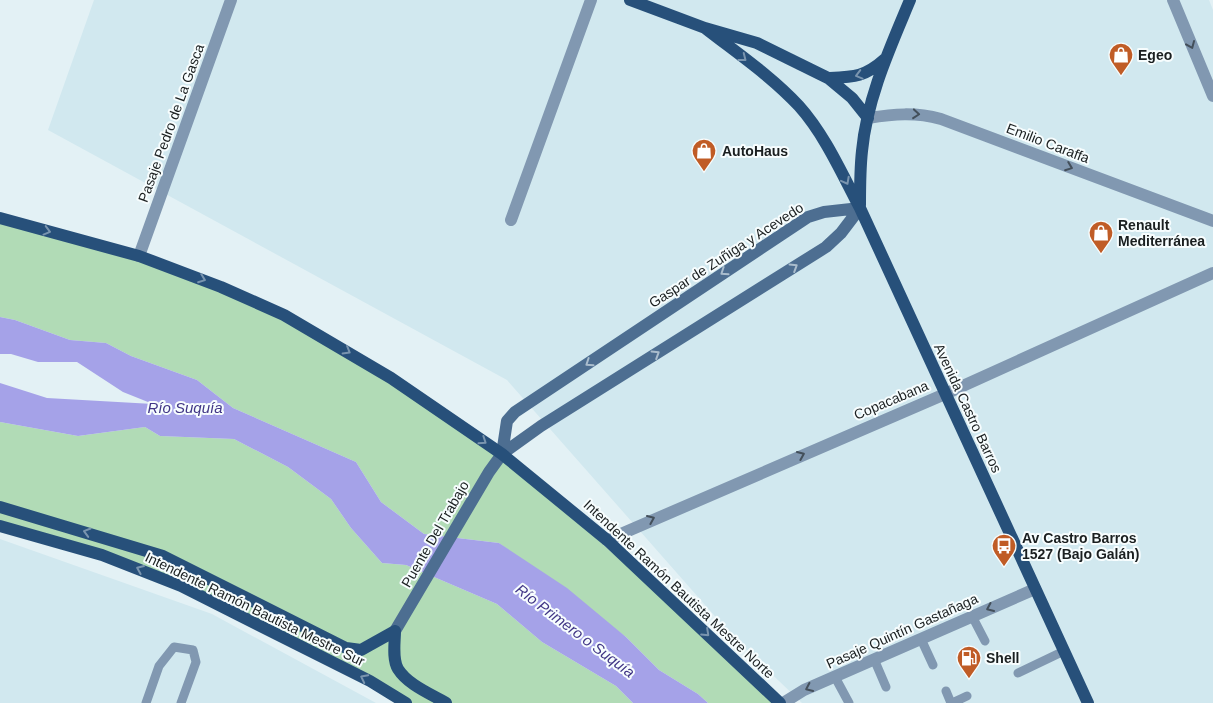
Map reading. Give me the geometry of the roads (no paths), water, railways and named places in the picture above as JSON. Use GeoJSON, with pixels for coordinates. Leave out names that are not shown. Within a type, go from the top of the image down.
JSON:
{"type":"FeatureCollection","features":[{"type":"Feature","properties":{"kind":"main road"},"geometry":{"type":"LineString","coordinates":[[630,0],[705,28],[757,43],[828,78],[852,98],[868,118]]}},
{"type":"Feature","properties":{"kind":"main road","name":"Avenida Castro Barros"},"geometry":{"type":"LineString","coordinates":[[910,0],[886,58],[868,118],[862,150],[860,208],[1088,703]]}},
{"type":"Feature","properties":{"kind":"main road"},"geometry":{"type":"LineString","coordinates":[[705,28],[769,77],[800,108],[827,145],[860,208]]}},
{"type":"Feature","properties":{"kind":"main road"},"geometry":{"type":"LineString","coordinates":[[828,78],[856,76],[871,71],[886,58]]}},
{"type":"Feature","properties":{"kind":"main road","name":"Intendente Ramón Bautista Mestre Norte"},"geometry":{"type":"LineString","coordinates":[[0,218],[140,256],[221,286],[292,320],[391,378],[502,454],[607,540],[781,703]]}},
{"type":"Feature","properties":{"kind":"main road"},"geometry":{"type":"LineString","coordinates":[[0,507],[163,556],[346,648],[361,650],[392,636],[397,669],[408,680],[446,703]]}},
{"type":"Feature","properties":{"kind":"main road","name":"Intendente Ramón Bautista Mestre Sur"},"geometry":{"type":"LineString","coordinates":[[0,526],[112,559],[181,586],[370,681],[406,703]]}},
{"type":"Feature","properties":{"kind":"street","name":"Pasaje Pedro de La Gasca"},"geometry":{"type":"LineString","coordinates":[[140,256],[232,0]]}},
{"type":"Feature","properties":{"kind":"street"},"geometry":{"type":"LineString","coordinates":[[511,220],[591,0]]}},
{"type":"Feature","properties":{"kind":"street"},"geometry":{"type":"LineString","coordinates":[[1173,0],[1213,96]]}},
{"type":"Feature","properties":{"kind":"street","name":"Emilio Caraffa"},"geometry":{"type":"LineString","coordinates":[[868,118],[900,113],[921,114],[941,119],[1213,221]]}},
{"type":"Feature","properties":{"kind":"street"},"geometry":{"type":"LineString","coordinates":[[502,454],[549,421],[826,247],[841,233],[860,208]]}},
{"type":"Feature","properties":{"kind":"street","name":"Gaspar de Zuñiga y Acevedo"},"geometry":{"type":"LineString","coordinates":[[502,454],[506,421],[515,412],[808,217],[860,208]]}},
{"type":"Feature","properties":{"kind":"street","name":"Copacabana"},"geometry":{"type":"LineString","coordinates":[[607,540],[945,394],[1213,273]]}},
{"type":"Feature","properties":{"kind":"street","name":"Puente Del Trabajo"},"geometry":{"type":"LineString","coordinates":[[392,636],[489,472],[502,454]]}},
{"type":"Feature","properties":{"kind":"street","name":"Pasaje Quintín Gastañaga"},"geometry":{"type":"LineString","coordinates":[[781,703],[874,659],[1035,589]]}},
{"type":"Feature","properties":{"kind":"lane"},"geometry":{"type":"LineString","coordinates":[[972,616],[985,641]]}},
{"type":"Feature","properties":{"kind":"lane"},"geometry":{"type":"LineString","coordinates":[[921,639],[933,665]]}},
{"type":"Feature","properties":{"kind":"lane"},"geometry":{"type":"LineString","coordinates":[[146,703],[159,666],[174,647],[193,650],[196,662],[181,703]]}},
{"type":"Feature","properties":{"kind":"lane"},"geometry":{"type":"LineString","coordinates":[[1018,673],[1064,651]]}},
{"type":"Feature","properties":{"kind":"lane"},"geometry":{"type":"LineString","coordinates":[[874,659],[886,687]]}},
{"type":"Feature","properties":{"kind":"lane"},"geometry":{"type":"LineString","coordinates":[[835,677],[849,703]]}},
{"type":"Feature","properties":{"kind":"lane"},"geometry":{"type":"LineString","coordinates":[[946,691],[951,703],[967,696]]}},
{"type":"Feature","properties":{"kind":"water","name":"Río Suquía"},"geometry":{"type":"Polygon","coordinates":[[[0,317],[15,320],[70,340],[106,343],[131,356],[197,380],[233,408],[356,462],[381,502],[424,534],[499,543],[567,588],[626,637],[659,670],[698,694],[708,703],[633,703],[616,686],[542,642],[497,604],[406,565],[382,563],[351,528],[331,499],[288,467],[234,439],[160,436],[145,427],[78,436],[0,422],[0,383],[47,398],[153,404],[123,392],[77,362],[38,362],[11,354],[0,354],[0,317]]]}},
{"type":"Feature","properties":{"kind":"place","name":"Egeo"},"geometry":{"type":"Point","coordinates":[1121,76]}},
{"type":"Feature","properties":{"kind":"place","name":"AutoHaus"},"geometry":{"type":"Point","coordinates":[704,172]}},
{"type":"Feature","properties":{"kind":"place","name":"Renault Mediterránea"},"geometry":{"type":"Point","coordinates":[1101,254]}},
{"type":"Feature","properties":{"kind":"place","name":"Av Castro Barros 1527 (Bajo Galán)"},"geometry":{"type":"Point","coordinates":[1004,567]}},
{"type":"Feature","properties":{"kind":"place","name":"Shell"},"geometry":{"type":"Point","coordinates":[969,679]}},
{"type":"Feature","properties":{"kind":"water label","name":"Río Primero o Suquía"},"geometry":{"type":"Point","coordinates":[575,631]}}]}
